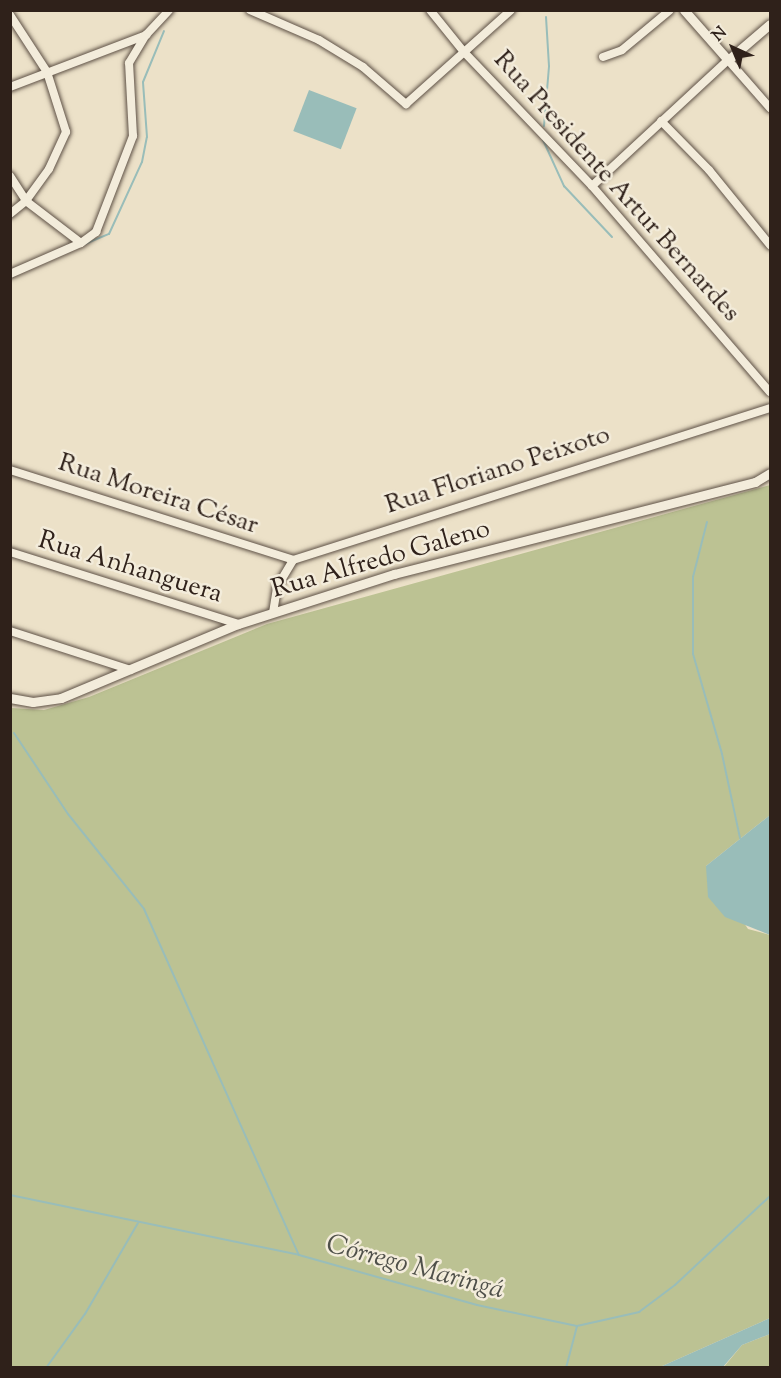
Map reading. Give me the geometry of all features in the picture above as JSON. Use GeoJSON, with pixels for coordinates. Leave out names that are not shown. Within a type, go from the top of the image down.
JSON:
{"type":"FeatureCollection","features":[{"type":"Feature","properties":{"kind":"street"},"geometry":{"type":"LineString","coordinates":[[10,274],[81,243],[96,232],[134,136],[129,63],[146,35],[169,10]]}},
{"type":"Feature","properties":{"kind":"street"},"geometry":{"type":"LineString","coordinates":[[250,10],[319,40],[363,67],[406,104],[511,10]]}},
{"type":"Feature","properties":{"kind":"street","name":"Rua Presidente Artur Bernardes"},"geometry":{"type":"LineString","coordinates":[[430,10],[464,52],[592,186],[771,392]]}},
{"type":"Feature","properties":{"kind":"street"},"geometry":{"type":"LineString","coordinates":[[603,57],[622,50],[670,10]]}},
{"type":"Feature","properties":{"kind":"street"},"geometry":{"type":"LineString","coordinates":[[684,10],[771,108]]}},
{"type":"Feature","properties":{"kind":"street"},"geometry":{"type":"LineString","coordinates":[[10,15],[47,72],[66,132],[49,169],[26,201],[10,214]]}},
{"type":"Feature","properties":{"kind":"street"},"geometry":{"type":"LineString","coordinates":[[592,186],[728,60],[771,24]]}},
{"type":"Feature","properties":{"kind":"street"},"geometry":{"type":"LineString","coordinates":[[10,87],[146,35]]}},
{"type":"Feature","properties":{"kind":"street"},"geometry":{"type":"LineString","coordinates":[[662,121],[709,170],[771,245]]}},
{"type":"Feature","properties":{"kind":"street"},"geometry":{"type":"LineString","coordinates":[[10,176],[26,201],[81,243]]}},
{"type":"Feature","properties":{"kind":"street","name":"Rua Floriano Peixoto"},"geometry":{"type":"LineString","coordinates":[[293,560],[771,408]]}},
{"type":"Feature","properties":{"kind":"street","name":"Rua Moreira César"},"geometry":{"type":"LineString","coordinates":[[10,470],[293,560]]}},
{"type":"Feature","properties":{"kind":"street","name":"Rua Alfredo Galeno"},"geometry":{"type":"LineString","coordinates":[[10,698],[33,702],[61,698],[238,624],[394,574],[755,482],[771,473]]}},
{"type":"Feature","properties":{"kind":"street","name":"Rua Anhanguera"},"geometry":{"type":"LineString","coordinates":[[10,552],[238,624]]}},
{"type":"Feature","properties":{"kind":"street"},"geometry":{"type":"LineString","coordinates":[[273,613],[277,587],[293,560]]}},
{"type":"Feature","properties":{"kind":"street"},"geometry":{"type":"LineString","coordinates":[[10,630],[131,670]]}},
{"type":"Feature","properties":{"kind":"green space"},"geometry":{"type":"Polygon","coordinates":[[[770,485],[770,815],[706,866],[748,929],[770,935],[770,1318],[660,1367],[11,1368],[11,708],[44,710],[89,697],[267,624],[770,485]]]}},
{"type":"Feature","properties":{"kind":"green space"},"geometry":{"type":"Polygon","coordinates":[[[770,1334],[770,1367],[723,1368],[742,1345],[770,1334]]]}},
{"type":"Feature","properties":{"kind":"water"},"geometry":{"type":"Polygon","coordinates":[[[309,90],[357,108],[341,149],[293,131],[309,90]]]}},
{"type":"Feature","properties":{"kind":"water"},"geometry":{"type":"Polygon","coordinates":[[[770,815],[770,935],[725,917],[708,897],[706,866],[770,815]]]}},
{"type":"Feature","properties":{"kind":"water"},"geometry":{"type":"Polygon","coordinates":[[[770,1318],[770,1334],[742,1345],[723,1367],[660,1367],[770,1318]]]}},
{"type":"Feature","properties":{"kind":"waterway"},"geometry":{"type":"LineString","coordinates":[[544,126],[549,66],[546,17]]}},
{"type":"Feature","properties":{"kind":"waterway"},"geometry":{"type":"LineString","coordinates":[[85,244],[109,234],[142,162],[147,137],[143,82],[164,31]]}},
{"type":"Feature","properties":{"kind":"waterway"},"geometry":{"type":"LineString","coordinates":[[543,140],[564,186],[612,237]]}},
{"type":"Feature","properties":{"kind":"waterway"},"geometry":{"type":"LineString","coordinates":[[707,522],[693,577],[693,654],[722,754],[740,838]]}},
{"type":"Feature","properties":{"kind":"waterway"},"geometry":{"type":"LineString","coordinates":[[14,733],[68,814],[144,909],[299,1255]]}},
{"type":"Feature","properties":{"kind":"waterway","name":"Córrego Maringá"},"geometry":{"type":"LineString","coordinates":[[10,1195],[299,1255],[477,1305],[577,1326],[639,1312],[675,1285],[770,1196]]}},
{"type":"Feature","properties":{"kind":"waterway"},"geometry":{"type":"LineString","coordinates":[[46,1368],[85,1314],[138,1223]]}},
{"type":"Feature","properties":{"kind":"waterway"},"geometry":{"type":"LineString","coordinates":[[566,1368],[577,1326]]}}]}
